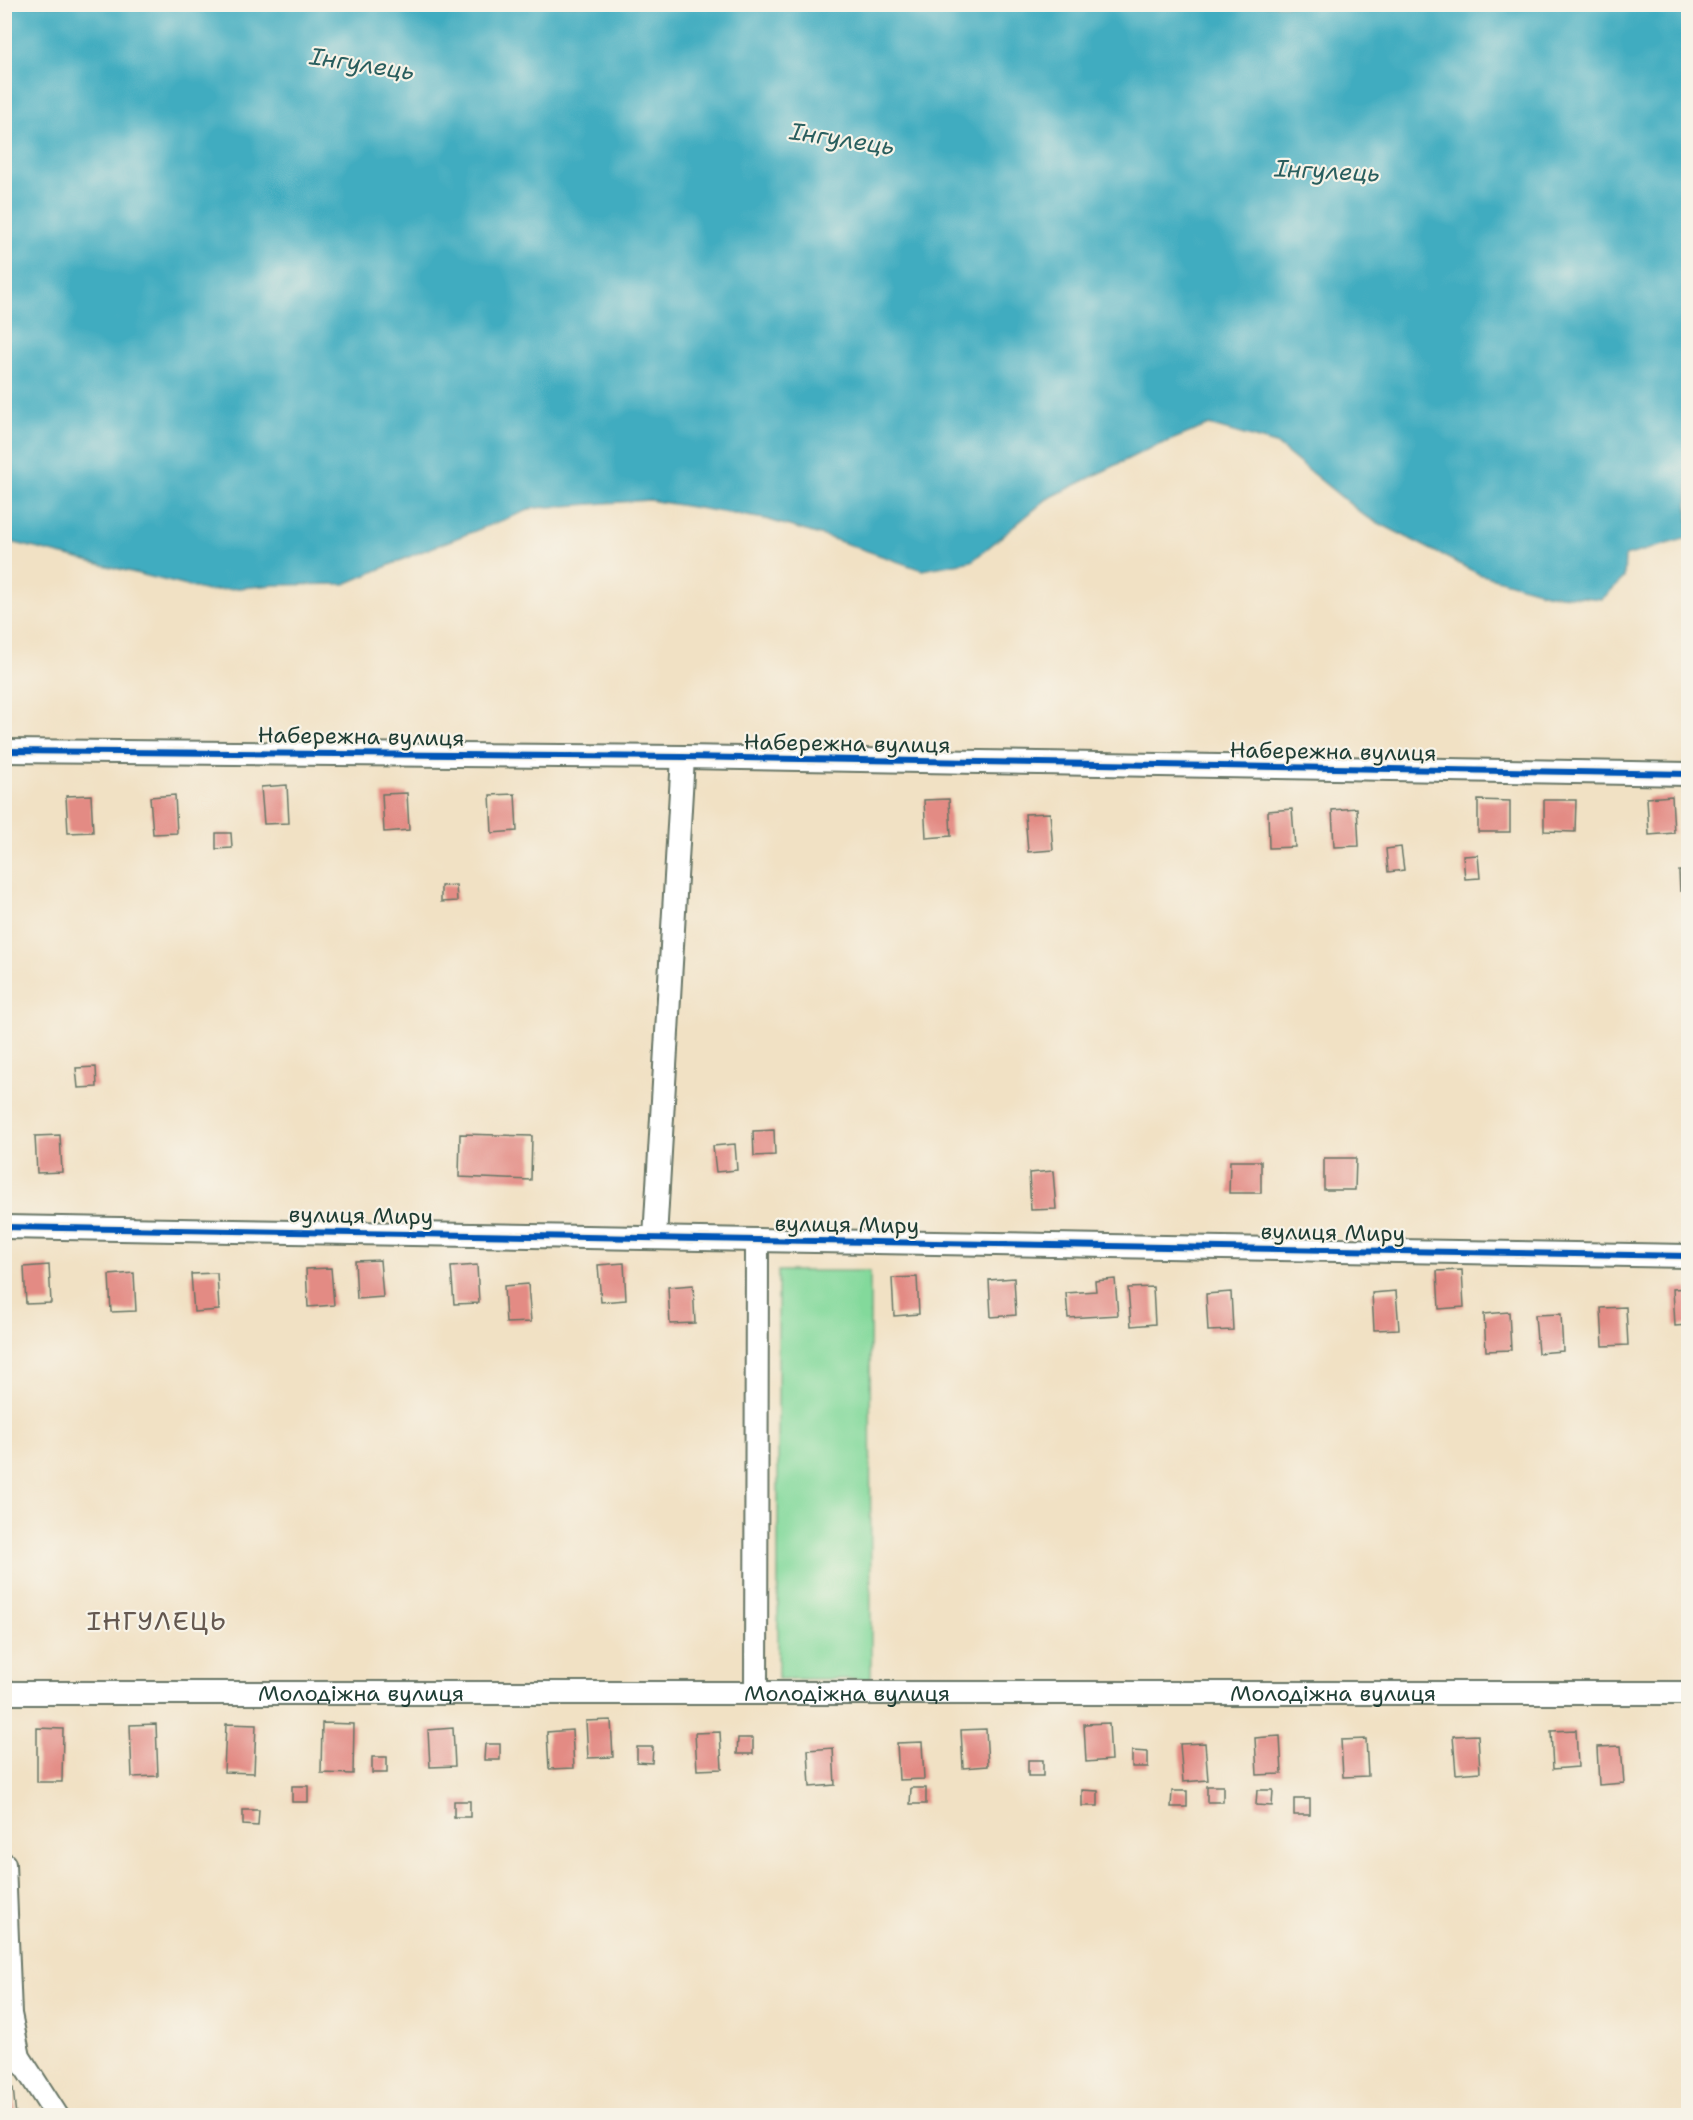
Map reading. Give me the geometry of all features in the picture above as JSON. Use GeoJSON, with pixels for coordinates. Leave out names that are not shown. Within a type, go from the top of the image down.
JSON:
{"type":"FeatureCollection","features":[{"type":"Feature","properties":{"kind":"street","name":"Набережна вулиця"},"geometry":{"type":"LineString","coordinates":[[4,751],[683,757],[1689,774]]}},
{"type":"Feature","properties":{"kind":"street"},"geometry":{"type":"LineString","coordinates":[[655,1238],[683,757]]}},
{"type":"Feature","properties":{"kind":"street","name":"вулиця Миру"},"geometry":{"type":"LineString","coordinates":[[4,1227],[1689,1256]]}},
{"type":"Feature","properties":{"kind":"street"},"geometry":{"type":"LineString","coordinates":[[756,1693],[758,1240]]}},
{"type":"Feature","properties":{"kind":"street","name":"Молодіжна вулиця"},"geometry":{"type":"LineString","coordinates":[[4,1693],[1689,1693]]}},
{"type":"Feature","properties":{"kind":"street"},"geometry":{"type":"LineString","coordinates":[[4,1864],[10,2014],[20,2057],[57,2115]]}},
{"type":"Feature","properties":{"kind":"green space"},"geometry":{"type":"Polygon","coordinates":[[[778,1271],[870,1271],[871,1679],[778,1679],[778,1271]]]}},
{"type":"Feature","properties":{"kind":"water","name":"Інгулець"},"geometry":{"type":"Polygon","coordinates":[[[4,5],[1688,5],[1688,538],[1625,556],[1624,578],[1602,599],[1549,594],[1479,574],[1365,516],[1276,444],[1209,425],[1146,450],[1047,499],[972,561],[922,570],[827,537],[765,519],[649,500],[534,508],[345,584],[273,585],[207,591],[4,540],[4,5]]]}},
{"type":"Feature","properties":{"kind":"building"},"geometry":{"type":"Polygon","coordinates":[[[287,785],[289,823],[264,824],[261,787],[287,785]]]}},
{"type":"Feature","properties":{"kind":"building"},"geometry":{"type":"Polygon","coordinates":[[[407,793],[409,830],[384,832],[382,794],[407,793]]]}},
{"type":"Feature","properties":{"kind":"building"},"geometry":{"type":"Polygon","coordinates":[[[515,794],[517,831],[492,833],[490,795],[515,794]]]}},
{"type":"Feature","properties":{"kind":"building"},"geometry":{"type":"Polygon","coordinates":[[[91,795],[93,832],[68,833],[66,796],[91,795]]]}},
{"type":"Feature","properties":{"kind":"building"},"geometry":{"type":"Polygon","coordinates":[[[175,795],[177,833],[153,834],[150,797],[175,795]]]}},
{"type":"Feature","properties":{"kind":"building"},"geometry":{"type":"Polygon","coordinates":[[[1672,796],[1674,833],[1649,835],[1647,798],[1672,796]]]}},
{"type":"Feature","properties":{"kind":"building"},"geometry":{"type":"Polygon","coordinates":[[[949,799],[951,836],[926,838],[924,800],[949,799]]]}},
{"type":"Feature","properties":{"kind":"building"},"geometry":{"type":"Polygon","coordinates":[[[1478,800],[1510,801],[1510,832],[1478,832],[1478,800]]]}},
{"type":"Feature","properties":{"kind":"building"},"geometry":{"type":"Polygon","coordinates":[[[1544,800],[1576,800],[1575,832],[1544,831],[1544,800]]]}},
{"type":"Feature","properties":{"kind":"building"},"geometry":{"type":"Polygon","coordinates":[[[1357,808],[1359,846],[1334,847],[1332,810],[1357,808]]]}},
{"type":"Feature","properties":{"kind":"building"},"geometry":{"type":"Polygon","coordinates":[[[1292,809],[1295,847],[1269,848],[1268,811],[1292,809]]]}},
{"type":"Feature","properties":{"kind":"building"},"geometry":{"type":"Polygon","coordinates":[[[1050,813],[1053,850],[1028,852],[1025,814],[1050,813]]]}},
{"type":"Feature","properties":{"kind":"building"},"geometry":{"type":"Polygon","coordinates":[[[216,833],[231,833],[232,848],[216,849],[216,833]]]}},
{"type":"Feature","properties":{"kind":"building"},"geometry":{"type":"Polygon","coordinates":[[[1401,847],[1404,870],[1388,872],[1386,849],[1401,847]]]}},
{"type":"Feature","properties":{"kind":"building"},"geometry":{"type":"Polygon","coordinates":[[[1478,855],[1480,878],[1465,879],[1463,856],[1478,855]]]}},
{"type":"Feature","properties":{"kind":"building"},"geometry":{"type":"Polygon","coordinates":[[[1679,871],[1688,871],[1688,891],[1680,891],[1679,871]]]}},
{"type":"Feature","properties":{"kind":"building"},"geometry":{"type":"Polygon","coordinates":[[[456,885],[457,901],[441,902],[441,886],[456,885]]]}},
{"type":"Feature","properties":{"kind":"building"},"geometry":{"type":"Polygon","coordinates":[[[96,1067],[97,1087],[78,1088],[76,1068],[96,1067]]]}},
{"type":"Feature","properties":{"kind":"building"},"geometry":{"type":"Polygon","coordinates":[[[774,1130],[775,1155],[754,1156],[753,1131],[774,1130]]]}},
{"type":"Feature","properties":{"kind":"building"},"geometry":{"type":"Polygon","coordinates":[[[460,1134],[532,1136],[531,1180],[459,1177],[460,1134]]]}},
{"type":"Feature","properties":{"kind":"building"},"geometry":{"type":"Polygon","coordinates":[[[60,1135],[62,1172],[37,1173],[35,1136],[60,1135]]]}},
{"type":"Feature","properties":{"kind":"building"},"geometry":{"type":"Polygon","coordinates":[[[735,1144],[737,1170],[716,1172],[713,1146],[735,1144]]]}},
{"type":"Feature","properties":{"kind":"building"},"geometry":{"type":"Polygon","coordinates":[[[1324,1158],[1356,1158],[1355,1190],[1324,1190],[1324,1158]]]}},
{"type":"Feature","properties":{"kind":"building"},"geometry":{"type":"Polygon","coordinates":[[[1230,1161],[1261,1161],[1261,1193],[1229,1193],[1230,1161]]]}},
{"type":"Feature","properties":{"kind":"building"},"geometry":{"type":"Polygon","coordinates":[[[1053,1171],[1056,1209],[1031,1210],[1029,1173],[1053,1171]]]}},
{"type":"Feature","properties":{"kind":"building"},"geometry":{"type":"Polygon","coordinates":[[[380,1260],[383,1297],[357,1299],[355,1261],[380,1260]]]}},
{"type":"Feature","properties":{"kind":"building"},"geometry":{"type":"Polygon","coordinates":[[[624,1263],[626,1300],[601,1302],[598,1265],[624,1263]]]}},
{"type":"Feature","properties":{"kind":"building"},"geometry":{"type":"Polygon","coordinates":[[[49,1265],[51,1303],[26,1304],[24,1267],[49,1265]]]}},
{"type":"Feature","properties":{"kind":"building"},"geometry":{"type":"Polygon","coordinates":[[[477,1265],[479,1303],[454,1304],[451,1267],[477,1265]]]}},
{"type":"Feature","properties":{"kind":"building"},"geometry":{"type":"Polygon","coordinates":[[[331,1268],[334,1305],[308,1307],[306,1269],[331,1268]]]}},
{"type":"Feature","properties":{"kind":"building"},"geometry":{"type":"Polygon","coordinates":[[[1462,1270],[1464,1307],[1439,1309],[1437,1271],[1462,1270]]]}},
{"type":"Feature","properties":{"kind":"building"},"geometry":{"type":"Polygon","coordinates":[[[134,1273],[136,1311],[111,1312],[109,1275],[134,1273]]]}},
{"type":"Feature","properties":{"kind":"building"},"geometry":{"type":"Polygon","coordinates":[[[217,1273],[219,1310],[194,1312],[191,1274],[217,1273]]]}},
{"type":"Feature","properties":{"kind":"building"},"geometry":{"type":"Polygon","coordinates":[[[917,1277],[919,1314],[894,1316],[892,1278],[917,1277]]]}},
{"type":"Feature","properties":{"kind":"building"},"geometry":{"type":"Polygon","coordinates":[[[1014,1278],[1016,1315],[991,1317],[989,1280],[1014,1278]]]}},
{"type":"Feature","properties":{"kind":"building"},"geometry":{"type":"Polygon","coordinates":[[[1115,1279],[1118,1315],[1068,1318],[1066,1293],[1096,1291],[1095,1281],[1115,1279]]]}},
{"type":"Feature","properties":{"kind":"building"},"geometry":{"type":"Polygon","coordinates":[[[528,1284],[531,1322],[506,1323],[504,1286],[528,1284]]]}},
{"type":"Feature","properties":{"kind":"building"},"geometry":{"type":"Polygon","coordinates":[[[693,1285],[695,1323],[670,1324],[668,1287],[693,1285]]]}},
{"type":"Feature","properties":{"kind":"building"},"geometry":{"type":"Polygon","coordinates":[[[1153,1287],[1155,1324],[1131,1326],[1128,1288],[1153,1287]]]}},
{"type":"Feature","properties":{"kind":"building"},"geometry":{"type":"Polygon","coordinates":[[[1688,1288],[1688,1325],[1675,1326],[1673,1289],[1688,1288]]]}},
{"type":"Feature","properties":{"kind":"building"},"geometry":{"type":"Polygon","coordinates":[[[1396,1291],[1399,1329],[1374,1330],[1372,1293],[1396,1291]]]}},
{"type":"Feature","properties":{"kind":"building"},"geometry":{"type":"Polygon","coordinates":[[[1231,1292],[1233,1330],[1208,1331],[1206,1294],[1231,1292]]]}},
{"type":"Feature","properties":{"kind":"building"},"geometry":{"type":"Polygon","coordinates":[[[1626,1307],[1628,1345],[1603,1346],[1601,1308],[1626,1307]]]}},
{"type":"Feature","properties":{"kind":"building"},"geometry":{"type":"Polygon","coordinates":[[[1509,1312],[1511,1350],[1486,1351],[1484,1314],[1509,1312]]]}},
{"type":"Feature","properties":{"kind":"building"},"geometry":{"type":"Polygon","coordinates":[[[1561,1314],[1563,1351],[1538,1353],[1535,1315],[1561,1314]]]}},
{"type":"Feature","properties":{"kind":"building"},"geometry":{"type":"Polygon","coordinates":[[[611,1720],[613,1757],[588,1758],[586,1721],[611,1720]]]}},
{"type":"Feature","properties":{"kind":"building"},"geometry":{"type":"Polygon","coordinates":[[[322,1723],[354,1724],[353,1774],[321,1773],[322,1723]]]}},
{"type":"Feature","properties":{"kind":"building"},"geometry":{"type":"Polygon","coordinates":[[[1109,1723],[1111,1760],[1086,1762],[1084,1724],[1109,1723]]]}},
{"type":"Feature","properties":{"kind":"building"},"geometry":{"type":"Polygon","coordinates":[[[156,1724],[158,1776],[132,1777],[130,1725],[156,1724]]]}},
{"type":"Feature","properties":{"kind":"building"},"geometry":{"type":"Polygon","coordinates":[[[226,1724],[256,1725],[254,1773],[224,1772],[226,1724]]]}},
{"type":"Feature","properties":{"kind":"building"},"geometry":{"type":"Polygon","coordinates":[[[37,1728],[63,1729],[62,1782],[37,1782],[37,1728]]]}},
{"type":"Feature","properties":{"kind":"building"},"geometry":{"type":"Polygon","coordinates":[[[453,1728],[455,1766],[430,1767],[428,1730],[453,1728]]]}},
{"type":"Feature","properties":{"kind":"building"},"geometry":{"type":"Polygon","coordinates":[[[986,1729],[988,1766],[963,1768],[961,1730],[986,1729]]]}},
{"type":"Feature","properties":{"kind":"building"},"geometry":{"type":"Polygon","coordinates":[[[572,1730],[574,1768],[549,1769],[547,1732],[572,1730]]]}},
{"type":"Feature","properties":{"kind":"building"},"geometry":{"type":"Polygon","coordinates":[[[1576,1730],[1578,1767],[1553,1769],[1551,1731],[1576,1730]]]}},
{"type":"Feature","properties":{"kind":"building"},"geometry":{"type":"Polygon","coordinates":[[[720,1732],[722,1769],[697,1770],[695,1733],[720,1732]]]}},
{"type":"Feature","properties":{"kind":"building"},"geometry":{"type":"Polygon","coordinates":[[[1478,1735],[1480,1772],[1456,1774],[1453,1736],[1478,1735]]]}},
{"type":"Feature","properties":{"kind":"building"},"geometry":{"type":"Polygon","coordinates":[[[1280,1736],[1282,1774],[1257,1775],[1255,1738],[1280,1736]]]}},
{"type":"Feature","properties":{"kind":"building"},"geometry":{"type":"Polygon","coordinates":[[[738,1738],[753,1738],[753,1754],[737,1754],[738,1738]]]}},
{"type":"Feature","properties":{"kind":"building"},"geometry":{"type":"Polygon","coordinates":[[[1366,1739],[1368,1776],[1343,1777],[1341,1740],[1366,1739]]]}},
{"type":"Feature","properties":{"kind":"building"},"geometry":{"type":"Polygon","coordinates":[[[922,1742],[924,1779],[899,1780],[897,1743],[922,1742]]]}},
{"type":"Feature","properties":{"kind":"building"},"geometry":{"type":"Polygon","coordinates":[[[1205,1743],[1208,1780],[1183,1782],[1180,1744],[1205,1743]]]}},
{"type":"Feature","properties":{"kind":"building"},"geometry":{"type":"Polygon","coordinates":[[[485,1744],[500,1744],[500,1760],[484,1760],[485,1744]]]}},
{"type":"Feature","properties":{"kind":"building"},"geometry":{"type":"Polygon","coordinates":[[[1621,1746],[1624,1783],[1599,1785],[1597,1747],[1621,1746]]]}},
{"type":"Feature","properties":{"kind":"building"},"geometry":{"type":"Polygon","coordinates":[[[637,1747],[653,1747],[652,1763],[637,1762],[637,1747]]]}},
{"type":"Feature","properties":{"kind":"building"},"geometry":{"type":"Polygon","coordinates":[[[833,1748],[835,1785],[810,1787],[808,1750],[833,1748]]]}},
{"type":"Feature","properties":{"kind":"building"},"geometry":{"type":"Polygon","coordinates":[[[1132,1751],[1148,1752],[1148,1767],[1132,1767],[1132,1751]]]}},
{"type":"Feature","properties":{"kind":"building"},"geometry":{"type":"Polygon","coordinates":[[[372,1757],[387,1757],[387,1773],[372,1773],[372,1757]]]}},
{"type":"Feature","properties":{"kind":"building"},"geometry":{"type":"Polygon","coordinates":[[[1028,1760],[1043,1760],[1043,1776],[1028,1776],[1028,1760]]]}},
{"type":"Feature","properties":{"kind":"building"},"geometry":{"type":"Polygon","coordinates":[[[292,1786],[308,1786],[308,1802],[292,1802],[292,1786]]]}},
{"type":"Feature","properties":{"kind":"building"},"geometry":{"type":"Polygon","coordinates":[[[1207,1786],[1223,1786],[1223,1802],[1207,1802],[1207,1786]]]}},
{"type":"Feature","properties":{"kind":"building"},"geometry":{"type":"Polygon","coordinates":[[[911,1788],[926,1788],[926,1804],[910,1804],[911,1788]]]}},
{"type":"Feature","properties":{"kind":"building"},"geometry":{"type":"Polygon","coordinates":[[[1082,1790],[1098,1791],[1098,1806],[1082,1806],[1082,1790]]]}},
{"type":"Feature","properties":{"kind":"building"},"geometry":{"type":"Polygon","coordinates":[[[1257,1790],[1273,1790],[1272,1806],[1256,1805],[1257,1790]]]}},
{"type":"Feature","properties":{"kind":"building"},"geometry":{"type":"Polygon","coordinates":[[[1172,1791],[1187,1791],[1187,1807],[1171,1807],[1172,1791]]]}},
{"type":"Feature","properties":{"kind":"building"},"geometry":{"type":"Polygon","coordinates":[[[1294,1799],[1310,1799],[1310,1815],[1294,1815],[1294,1799]]]}},
{"type":"Feature","properties":{"kind":"building"},"geometry":{"type":"Polygon","coordinates":[[[454,1801],[470,1801],[470,1817],[454,1817],[454,1801]]]}},
{"type":"Feature","properties":{"kind":"building"},"geometry":{"type":"Polygon","coordinates":[[[243,1810],[259,1810],[258,1826],[243,1825],[243,1810]]]}},
{"type":"Feature","properties":{"kind":"building"},"geometry":{"type":"Polygon","coordinates":[[[13,2088],[16,2116],[4,2116],[4,2089],[13,2088]]]}},
{"type":"Feature","properties":{"kind":"cycle path"},"geometry":{"type":"LineString","coordinates":[[4,751],[683,757],[1688,774]]}},
{"type":"Feature","properties":{"kind":"cycle path"},"geometry":{"type":"LineString","coordinates":[[4,1227],[1688,1256]]}},
{"type":"Feature","properties":{"kind":"district","name":"ІНГУЛЕЦЬ"},"geometry":{"type":"Point","coordinates":[157,1621]}}]}
